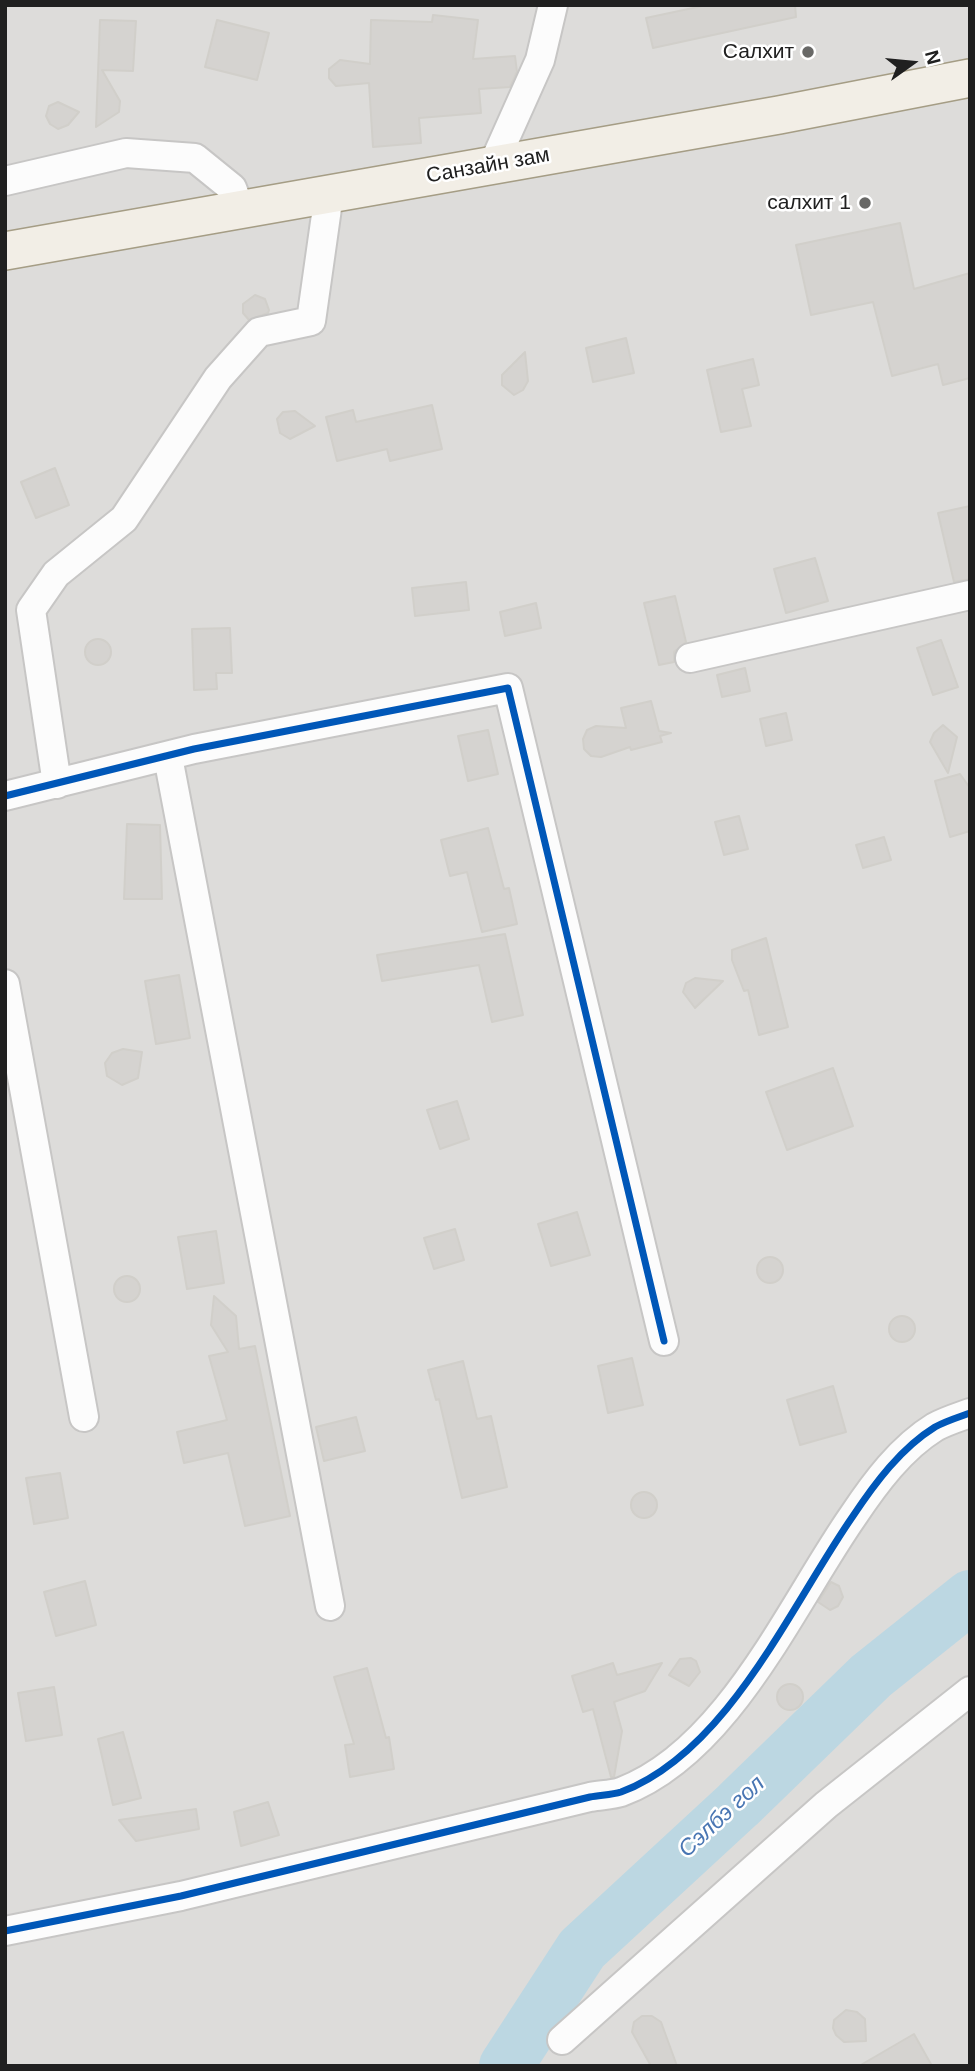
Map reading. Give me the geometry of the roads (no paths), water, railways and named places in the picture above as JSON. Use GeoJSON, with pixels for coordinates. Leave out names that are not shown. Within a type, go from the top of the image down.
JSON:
{"type":"FeatureCollection","features":[{"type":"Feature","properties":{"kind":"main road","name":"Санзайн зам"},"geometry":{"type":"LineString","coordinates":[[5,251],[779,116],[970,78]]}},
{"type":"Feature","properties":{"kind":"street"},"geometry":{"type":"LineString","coordinates":[[493,165],[540,60],[552,5]]}},
{"type":"Feature","properties":{"kind":"street"},"geometry":{"type":"LineString","coordinates":[[5,181],[126,153],[195,158],[232,188],[240,209]]}},
{"type":"Feature","properties":{"kind":"street"},"geometry":{"type":"LineString","coordinates":[[57,783],[31,610],[56,574],[124,519],[218,378],[258,332],[311,321],[329,194]]}},
{"type":"Feature","properties":{"kind":"street"},"geometry":{"type":"LineString","coordinates":[[690,658],[970,595]]}},
{"type":"Feature","properties":{"kind":"street"},"geometry":{"type":"LineString","coordinates":[[5,796],[168,757],[508,688],[664,1341]]}},
{"type":"Feature","properties":{"kind":"street"},"geometry":{"type":"LineString","coordinates":[[168,757],[330,1606]]}},
{"type":"Feature","properties":{"kind":"street"},"geometry":{"type":"LineString","coordinates":[[5,984],[84,1417]]}},
{"type":"Feature","properties":{"kind":"street"},"geometry":{"type":"LineString","coordinates":[[5,1931],[181,1896],[620,1792],[658,1772],[714,1723],[751,1676],[817,1567],[870,1491],[919,1439],[937,1426],[970,1413]]}},
{"type":"Feature","properties":{"kind":"street"},"geometry":{"type":"LineString","coordinates":[[562,2040],[826,1805],[970,1691]]}},
{"type":"Feature","properties":{"kind":"waterway","name":"Сэлбэ гол"},"geometry":{"type":"LineString","coordinates":[[506,2066],[582,1949],[738,1805],[871,1676],[970,1597]]}},
{"type":"Feature","properties":{"kind":"place","name":"Салхит"},"geometry":{"type":"Point","coordinates":[808,52]}},
{"type":"Feature","properties":{"kind":"place","name":"салхит 1"},"geometry":{"type":"Point","coordinates":[865,203]}}]}
